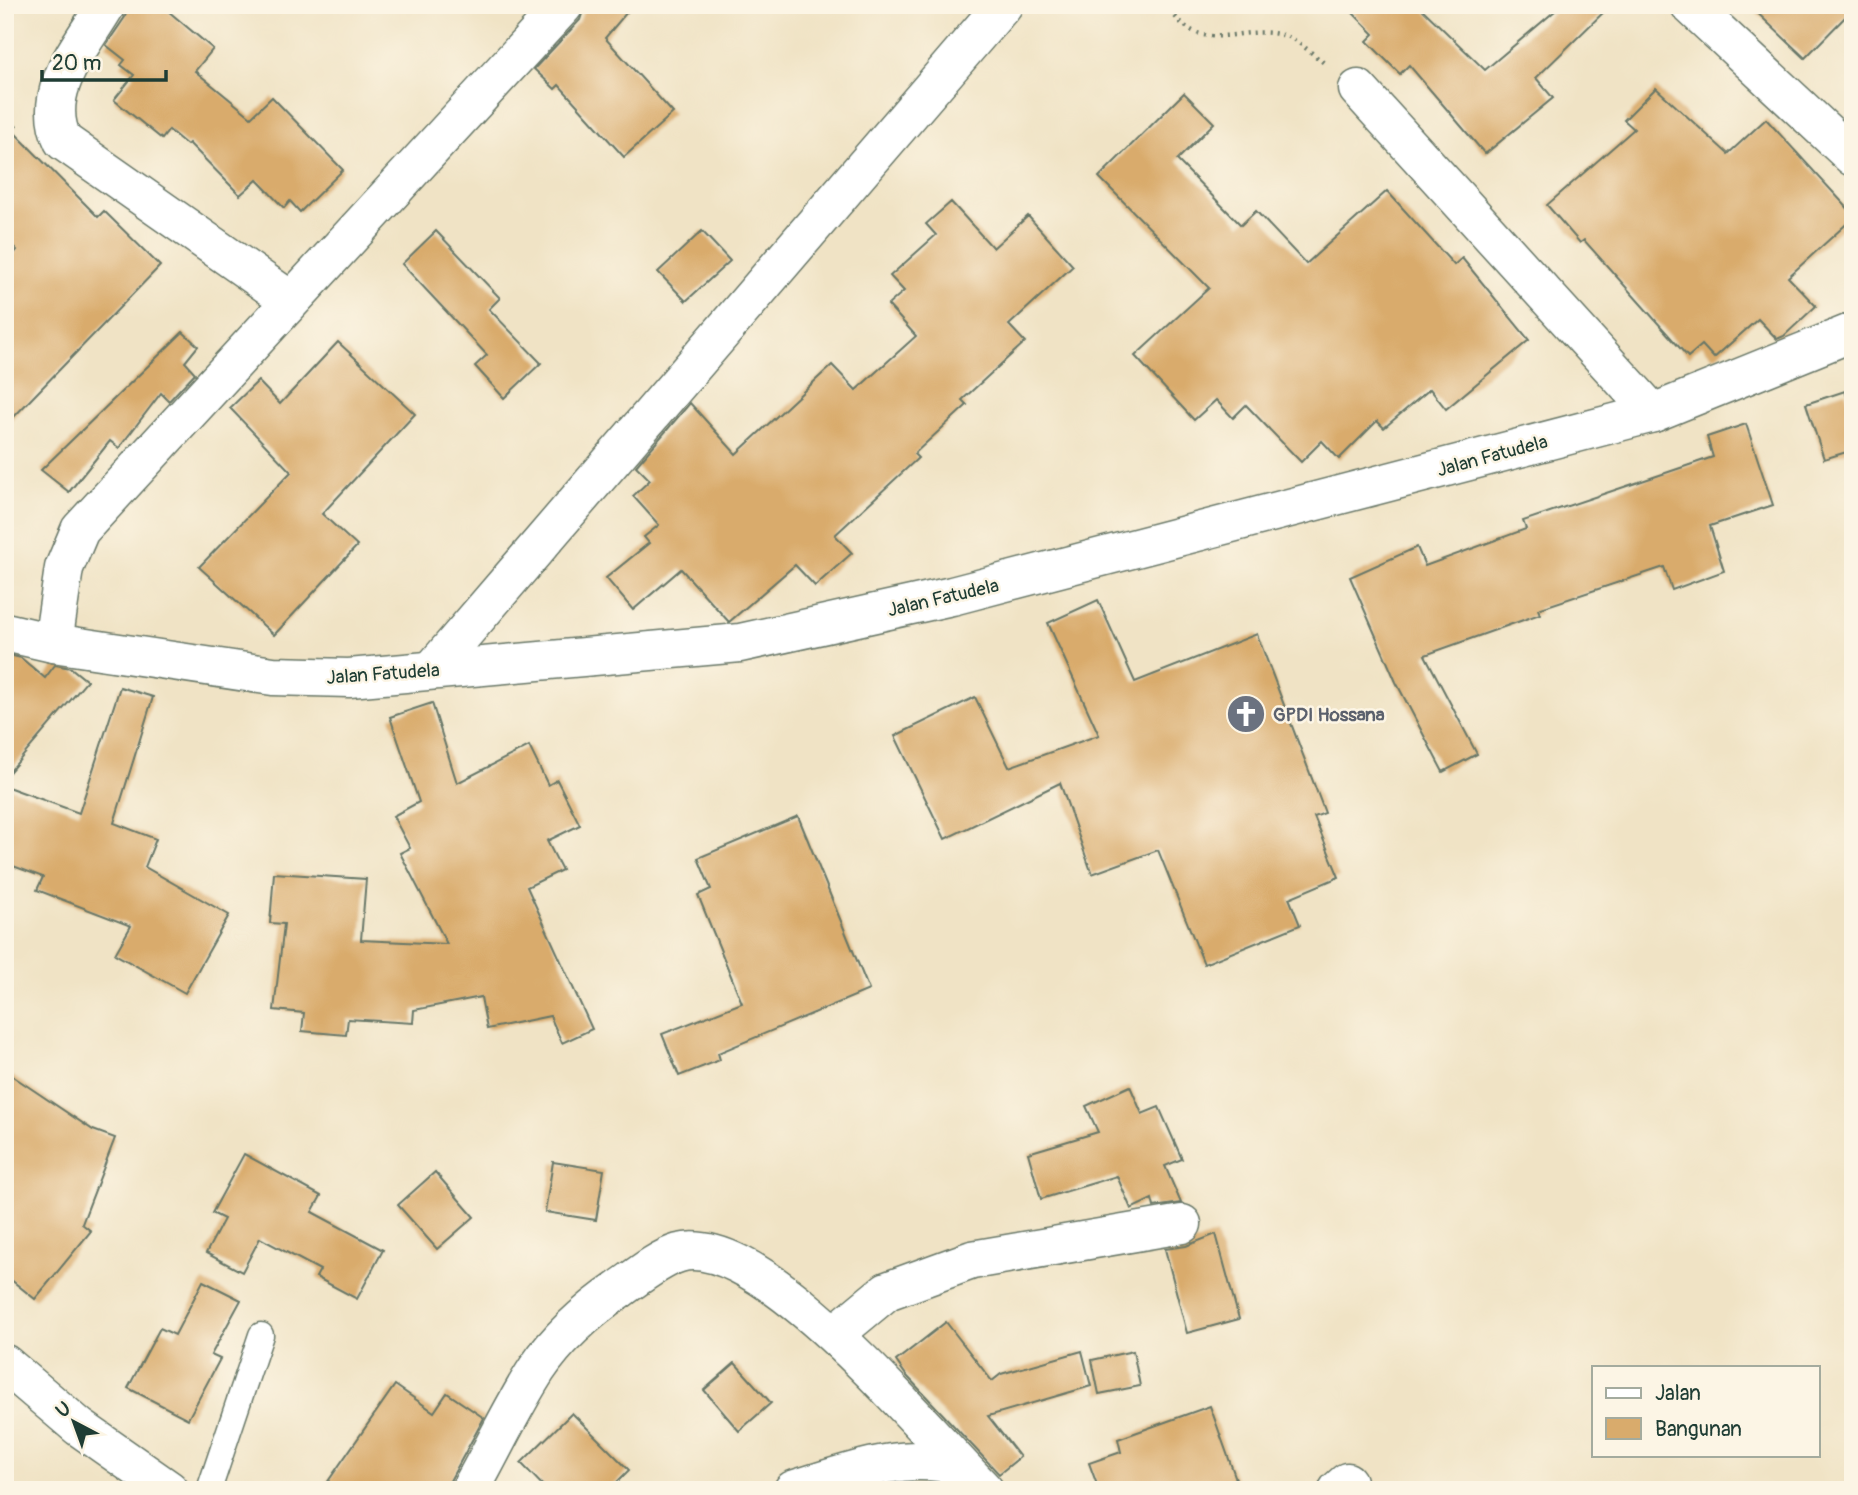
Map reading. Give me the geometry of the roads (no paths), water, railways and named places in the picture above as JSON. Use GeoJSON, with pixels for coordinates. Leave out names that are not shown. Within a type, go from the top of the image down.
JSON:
{"type":"FeatureCollection","features":[{"type":"Feature","properties":{"kind":"street"},"geometry":{"type":"LineString","coordinates":[[106,5],[58,86],[56,127],[63,141],[290,300]]}},
{"type":"Feature","properties":{"kind":"street"},"geometry":{"type":"LineString","coordinates":[[53,643],[64,568],[80,530],[564,5]]}},
{"type":"Feature","properties":{"kind":"street"},"geometry":{"type":"LineString","coordinates":[[432,670],[1003,5]]}},
{"type":"Feature","properties":{"kind":"street"},"geometry":{"type":"LineString","coordinates":[[1690,5],[1853,157]]}},
{"type":"Feature","properties":{"kind":"street"},"geometry":{"type":"LineString","coordinates":[[1358,89],[1653,413]]}},
{"type":"Feature","properties":{"kind":"street","name":"Jalan Fatudela"},"geometry":{"type":"LineString","coordinates":[[5,632],[53,643],[273,676],[349,678],[740,643],[952,596],[1653,413],[1853,332]]}},
{"type":"Feature","properties":{"kind":"street"},"geometry":{"type":"LineString","coordinates":[[835,1334],[887,1291],[972,1260],[1182,1224]]}},
{"type":"Feature","properties":{"kind":"street"},"geometry":{"type":"LineString","coordinates":[[470,1490],[537,1370],[559,1340],[592,1308],[678,1253],[699,1252],[723,1256],[757,1274],[835,1334],[972,1478]]}},
{"type":"Feature","properties":{"kind":"street"},"geometry":{"type":"LineString","coordinates":[[5,1364],[79,1427],[169,1490]]}},
{"type":"Feature","properties":{"kind":"street"},"geometry":{"type":"LineString","coordinates":[[793,1490],[881,1462],[913,1461],[972,1478]]}},
{"type":"Feature","properties":{"kind":"lane"},"geometry":{"type":"LineString","coordinates":[[209,1490],[261,1335]]}},
{"type":"Feature","properties":{"kind":"place","name":"GPDI Hossana"},"geometry":{"type":"Point","coordinates":[1246,714]}}]}
